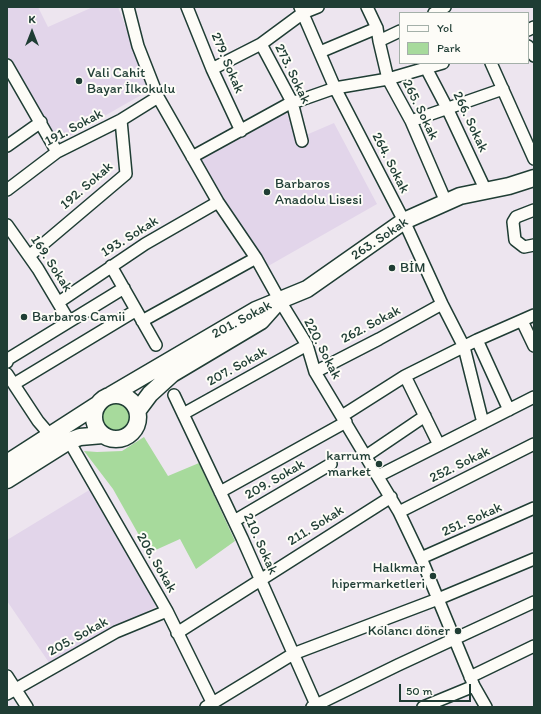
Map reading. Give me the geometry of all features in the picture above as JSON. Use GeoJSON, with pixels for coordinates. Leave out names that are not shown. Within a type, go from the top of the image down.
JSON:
{"type":"FeatureCollection","features":[{"type":"Feature","properties":{"kind":"street","name":"220. Sokak"},"geometry":{"type":"LineString","coordinates":[[128,7],[138,46],[158,97],[218,202],[256,258],[307,345],[315,372],[391,497],[421,558],[472,682],[486,707]]}},
{"type":"Feature","properties":{"kind":"street","name":"279. Sokak"},"geometry":{"type":"LineString","coordinates":[[187,7],[212,69],[241,131]]}},
{"type":"Feature","properties":{"kind":"street"},"geometry":{"type":"LineString","coordinates":[[212,69],[261,44],[302,10],[318,7]]}},
{"type":"Feature","properties":{"kind":"street","name":"265. Sokak"},"geometry":{"type":"LineString","coordinates":[[366,7],[377,28],[388,79],[411,121],[446,202]]}},
{"type":"Feature","properties":{"kind":"street"},"geometry":{"type":"LineString","coordinates":[[436,12],[445,7]]}},
{"type":"Feature","properties":{"kind":"street","name":"264. Sokak"},"geometry":{"type":"LineString","coordinates":[[302,10],[335,88],[404,221],[442,304],[464,347],[483,423]]}},
{"type":"Feature","properties":{"kind":"street"},"geometry":{"type":"LineString","coordinates":[[320,52],[377,28]]}},
{"type":"Feature","properties":{"kind":"street"},"geometry":{"type":"LineString","coordinates":[[379,41],[399,31]]}},
{"type":"Feature","properties":{"kind":"street","name":"273. Sokak"},"geometry":{"type":"LineString","coordinates":[[261,44],[292,102],[302,141]]}},
{"type":"Feature","properties":{"kind":"street"},"geometry":{"type":"LineString","coordinates":[[192,157],[292,102],[335,88],[388,79],[440,64]]}},
{"type":"Feature","properties":{"kind":"street"},"geometry":{"type":"LineString","coordinates":[[491,64],[534,159]]}},
{"type":"Feature","properties":{"kind":"street","name":"266. Sokak"},"geometry":{"type":"LineString","coordinates":[[426,68],[486,190]]}},
{"type":"Feature","properties":{"kind":"street"},"geometry":{"type":"LineString","coordinates":[[9,72],[41,122],[56,152]]}},
{"type":"Feature","properties":{"kind":"street"},"geometry":{"type":"LineString","coordinates":[[411,121],[503,89]]}},
{"type":"Feature","properties":{"kind":"street","name":"191. Sokak"},"geometry":{"type":"LineString","coordinates":[[7,190],[56,152],[120,120],[158,97]]}},
{"type":"Feature","properties":{"kind":"street","name":"192. Sokak"},"geometry":{"type":"LineString","coordinates":[[28,256],[126,174],[120,120]]}},
{"type":"Feature","properties":{"kind":"street"},"geometry":{"type":"LineString","coordinates":[[7,146],[41,122]]}},
{"type":"Feature","properties":{"kind":"street","name":"263. Sokak"},"geometry":{"type":"LineString","coordinates":[[280,301],[307,289],[404,221],[460,196],[509,186],[534,178]]}},
{"type":"Feature","properties":{"kind":"street","name":"193. Sokak"},"geometry":{"type":"LineString","coordinates":[[59,302],[145,244],[218,202]]}},
{"type":"Feature","properties":{"kind":"street"},"geometry":{"type":"LineString","coordinates":[[534,210],[516,217],[513,222],[515,240],[524,247],[534,245]]}},
{"type":"Feature","properties":{"kind":"street","name":"169. Sokak"},"geometry":{"type":"LineString","coordinates":[[7,225],[59,302],[69,321]]}},
{"type":"Feature","properties":{"kind":"street"},"geometry":{"type":"LineString","coordinates":[[142,321],[256,258]]}},
{"type":"Feature","properties":{"kind":"street"},"geometry":{"type":"LineString","coordinates":[[111,266],[156,345]]}},
{"type":"Feature","properties":{"kind":"street"},"geometry":{"type":"LineString","coordinates":[[7,362],[8,359],[124,288]]}},
{"type":"Feature","properties":{"kind":"street","name":"201. Sokak"},"geometry":{"type":"LineString","coordinates":[[7,463],[96,405],[101,400],[256,310],[280,301]]}},
{"type":"Feature","properties":{"kind":"street","name":"201. Sokak"},"geometry":{"type":"LineString","coordinates":[[7,480],[69,441],[103,435],[113,439],[120,439],[127,436],[133,432],[137,425],[139,418],[138,410],[150,394],[172,374],[261,320],[280,301]]}},
{"type":"Feature","properties":{"kind":"street","name":"262. Sokak"},"geometry":{"type":"LineString","coordinates":[[315,372],[442,304]]}},
{"type":"Feature","properties":{"kind":"street"},"geometry":{"type":"LineString","coordinates":[[14,384],[136,311]]}},
{"type":"Feature","properties":{"kind":"street"},"geometry":{"type":"LineString","coordinates":[[220,492],[344,419],[405,376],[477,340],[534,315]]}},
{"type":"Feature","properties":{"kind":"street"},"geometry":{"type":"LineString","coordinates":[[522,321],[534,346]]}},
{"type":"Feature","properties":{"kind":"street"},"geometry":{"type":"LineString","coordinates":[[477,340],[508,410]]}},
{"type":"Feature","properties":{"kind":"street","name":"207. Sokak"},"geometry":{"type":"LineString","coordinates":[[183,414],[307,345]]}},
{"type":"Feature","properties":{"kind":"street"},"geometry":{"type":"LineString","coordinates":[[7,374],[38,421],[50,435]]}},
{"type":"Feature","properties":{"kind":"street"},"geometry":{"type":"LineString","coordinates":[[405,376],[439,445]]}},
{"type":"Feature","properties":{"kind":"street"},"geometry":{"type":"LineString","coordinates":[[111,395],[122,395],[129,398],[138,410]]}},
{"type":"Feature","properties":{"kind":"street","name":"210. Sokak"},"geometry":{"type":"LineString","coordinates":[[174,395],[234,521],[315,706]]}},
{"type":"Feature","properties":{"kind":"street"},"geometry":{"type":"LineString","coordinates":[[378,476],[534,396]]}},
{"type":"Feature","properties":{"kind":"street"},"geometry":{"type":"LineString","coordinates":[[96,405],[93,419],[95,426],[103,435]]}},
{"type":"Feature","properties":{"kind":"street"},"geometry":{"type":"LineString","coordinates":[[366,456],[425,416]]}},
{"type":"Feature","properties":{"kind":"street","name":"206. Sokak"},"geometry":{"type":"LineString","coordinates":[[69,441],[167,611],[209,705]]}},
{"type":"Feature","properties":{"kind":"street","name":"252. Sokak"},"geometry":{"type":"LineString","coordinates":[[399,512],[534,444]]}},
{"type":"Feature","properties":{"kind":"street","name":"209. Sokak"},"geometry":{"type":"LineString","coordinates":[[234,521],[331,464]]}},
{"type":"Feature","properties":{"kind":"street","name":"211. Sokak"},"geometry":{"type":"LineString","coordinates":[[178,633],[391,497]]}},
{"type":"Feature","properties":{"kind":"street","name":"251. Sokak"},"geometry":{"type":"LineString","coordinates":[[421,558],[534,508]]}},
{"type":"Feature","properties":{"kind":"street"},"geometry":{"type":"LineString","coordinates":[[209,705],[293,654],[438,599],[534,559]]}},
{"type":"Feature","properties":{"kind":"street"},"geometry":{"type":"LineString","coordinates":[[315,706],[534,602]]}},
{"type":"Feature","properties":{"kind":"street","name":"205. Sokak"},"geometry":{"type":"LineString","coordinates":[[11,692],[116,632],[167,611]]}},
{"type":"Feature","properties":{"kind":"street"},"geometry":{"type":"LineString","coordinates":[[423,707],[472,682],[534,646]]}},
{"type":"Feature","properties":{"kind":"street"},"geometry":{"type":"LineString","coordinates":[[7,676],[11,692],[27,707]]}},
{"type":"Feature","properties":{"kind":"shaded area","name":"Vali Cahit Bayar İlkokulu"},"geometry":{"type":"Polygon","coordinates":[[[7,7],[38,7],[48,27],[93,7],[118,7],[150,90],[50,147],[7,72],[7,7]]]}},
{"type":"Feature","properties":{"kind":"shaded area","name":"Barbaros Anadolu Lisesi"},"geometry":{"type":"Polygon","coordinates":[[[286,113],[299,138],[334,123],[377,204],[263,269],[198,157],[286,113]]]}},
{"type":"Feature","properties":{"kind":"shaded area"},"geometry":{"type":"Polygon","coordinates":[[[91,489],[157,606],[50,664],[7,601],[7,540],[91,489]]]}},
{"type":"Feature","properties":{"kind":"green space"},"geometry":{"type":"Polygon","coordinates":[[[116,399],[128,404],[133,416],[128,428],[116,433],[104,428],[99,416],[104,404],[116,399]]]}},
{"type":"Feature","properties":{"kind":"green space"},"geometry":{"type":"Polygon","coordinates":[[[144,437],[168,476],[199,463],[235,541],[196,569],[180,539],[149,553],[113,489],[84,451],[122,451],[144,437]]]}},
{"type":"Feature","properties":{"kind":"place","name":"Vali Cahit Bayar İlkokulu"},"geometry":{"type":"Point","coordinates":[79,81]}},
{"type":"Feature","properties":{"kind":"place","name":"Barbaros Anadolu Lisesi"},"geometry":{"type":"Point","coordinates":[267,192]}},
{"type":"Feature","properties":{"kind":"place","name":"BİM"},"geometry":{"type":"Point","coordinates":[392,268]}},
{"type":"Feature","properties":{"kind":"place","name":"Barbaros Camii"},"geometry":{"type":"Point","coordinates":[24,317]}},
{"type":"Feature","properties":{"kind":"place","name":"karrum market"},"geometry":{"type":"Point","coordinates":[379,464]}},
{"type":"Feature","properties":{"kind":"place","name":"Halkmar hipermarketleri"},"geometry":{"type":"Point","coordinates":[433,576]}},
{"type":"Feature","properties":{"kind":"place","name":"Kolancı döner"},"geometry":{"type":"Point","coordinates":[458,631]}}]}
